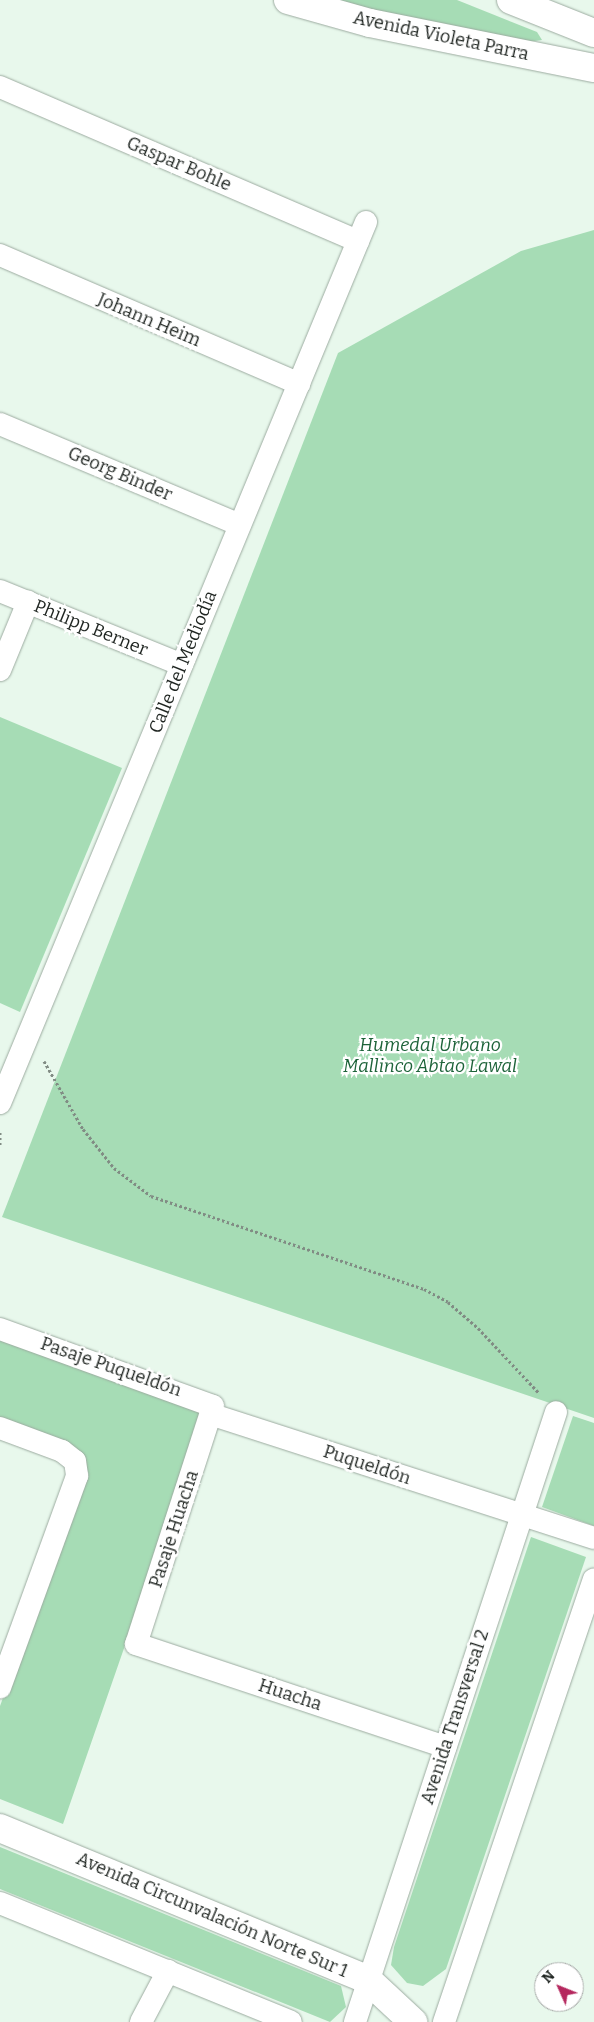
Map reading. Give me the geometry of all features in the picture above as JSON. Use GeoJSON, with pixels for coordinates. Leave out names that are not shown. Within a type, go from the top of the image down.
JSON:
{"type":"FeatureCollection","features":[{"type":"Feature","properties":{"kind":"street","name":"Avenida Violeta Parra"},"geometry":{"type":"LineString","coordinates":[[288,0],[379,25],[594,68]]}},
{"type":"Feature","properties":{"kind":"street"},"geometry":{"type":"LineString","coordinates":[[511,0],[594,33]]}},
{"type":"Feature","properties":{"kind":"street","name":"Gaspar Bohle"},"geometry":{"type":"LineString","coordinates":[[0,87],[362,232]]}},
{"type":"Feature","properties":{"kind":"street","name":"Calle del Mediodía"},"geometry":{"type":"LineString","coordinates":[[0,1103],[362,232]]}},
{"type":"Feature","properties":{"kind":"street","name":"Johann Heim"},"geometry":{"type":"LineString","coordinates":[[0,256],[299,384]]}},
{"type":"Feature","properties":{"kind":"street","name":"Georg Binder"},"geometry":{"type":"LineString","coordinates":[[0,424],[240,525]]}},
{"type":"Feature","properties":{"kind":"street","name":"Philipp Berner"},"geometry":{"type":"LineString","coordinates":[[0,591],[182,665]]}},
{"type":"Feature","properties":{"kind":"street"},"geometry":{"type":"LineString","coordinates":[[0,670],[28,602]]}},
{"type":"Feature","properties":{"kind":"street","name":"Pasaje Puqueldón"},"geometry":{"type":"LineString","coordinates":[[0,1329],[208,1401],[213,1414]]}},
{"type":"Feature","properties":{"kind":"street","name":"Avenida Transversal 2"},"geometry":{"type":"LineString","coordinates":[[356,2022],[444,1747],[556,1412]]}},
{"type":"Feature","properties":{"kind":"street","name":"Puqueldón"},"geometry":{"type":"LineString","coordinates":[[213,1414],[521,1516],[594,1538]]}},
{"type":"Feature","properties":{"kind":"street","name":"Pasaje Huacha"},"geometry":{"type":"LineString","coordinates":[[136,1644],[213,1414]]}},
{"type":"Feature","properties":{"kind":"street"},"geometry":{"type":"LineString","coordinates":[[0,1428],[62,1451],[75,1461],[77,1476],[0,1687]]}},
{"type":"Feature","properties":{"kind":"street"},"geometry":{"type":"LineString","coordinates":[[444,2022],[594,1580]]}},
{"type":"Feature","properties":{"kind":"street","name":"Huacha"},"geometry":{"type":"LineString","coordinates":[[136,1644],[444,1747]]}},
{"type":"Feature","properties":{"kind":"street","name":"Avenida Circunvalación Norte Sur 1"},"geometry":{"type":"LineString","coordinates":[[0,1828],[368,1980],[412,2022]]}},
{"type":"Feature","properties":{"kind":"street"},"geometry":{"type":"LineString","coordinates":[[0,1904],[291,2022]]}},
{"type":"Feature","properties":{"kind":"street"},"geometry":{"type":"LineString","coordinates":[[141,2022],[168,1971]]}},
{"type":"Feature","properties":{"kind":"path"},"geometry":{"type":"LineString","coordinates":[[29,1035],[84,1129],[114,1168],[151,1196],[448,1302],[556,1412]]}},
{"type":"Feature","properties":{"kind":"path"},"geometry":{"type":"LineString","coordinates":[[0,1132],[0,1145]]}},
{"type":"Feature","properties":{"kind":"green space"},"geometry":{"type":"Polygon","coordinates":[[[326,0],[457,0],[537,32],[542,40],[527,42],[326,0]]]}},
{"type":"Feature","properties":{"kind":"green space","name":"Humedal Urbano Mallinco Abtao Lawal"},"geometry":{"type":"Polygon","coordinates":[[[594,230],[594,1418],[2,1217],[338,353],[521,251],[594,230]]]}},
{"type":"Feature","properties":{"kind":"green space"},"geometry":{"type":"Polygon","coordinates":[[[0,717],[122,768],[20,1012],[0,1003],[0,717]]]}},
{"type":"Feature","properties":{"kind":"green space"},"geometry":{"type":"Polygon","coordinates":[[[0,1336],[199,1403],[205,1415],[63,1824],[0,1799],[0,1706],[86,1474],[0,1420],[0,1336]]]}},
{"type":"Feature","properties":{"kind":"green space"},"geometry":{"type":"Polygon","coordinates":[[[573,1416],[594,1423],[594,1526],[542,1507],[573,1416]]]}},
{"type":"Feature","properties":{"kind":"green space"},"geometry":{"type":"Polygon","coordinates":[[[531,1537],[586,1557],[446,1969],[423,1986],[407,1983],[391,1965],[394,1947],[531,1537]]]}},
{"type":"Feature","properties":{"kind":"green space"},"geometry":{"type":"Polygon","coordinates":[[[0,1847],[341,1986],[346,2007],[330,2022],[0,1889],[0,1847]]]}}]}
